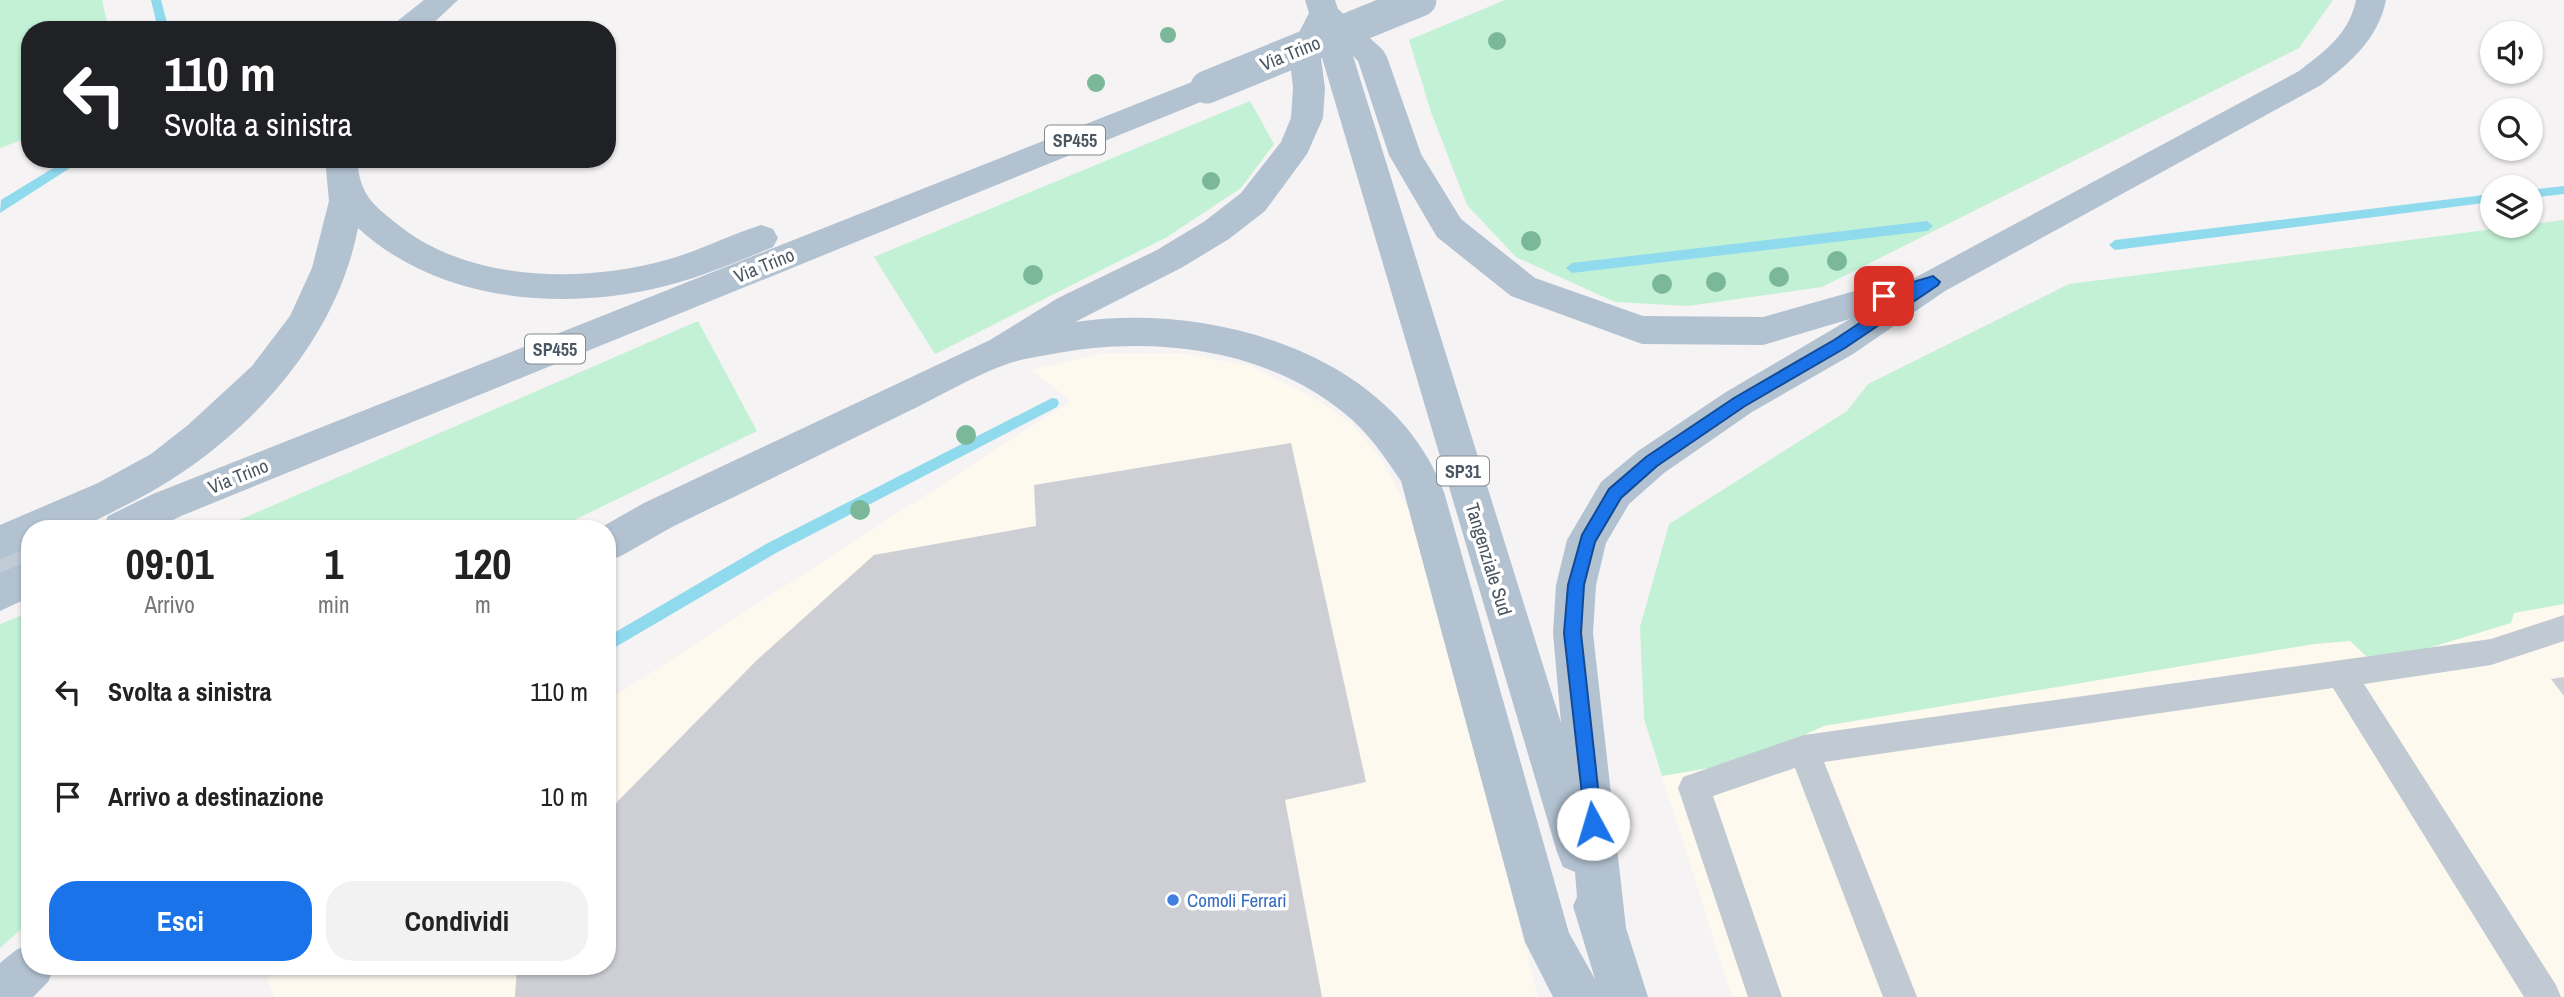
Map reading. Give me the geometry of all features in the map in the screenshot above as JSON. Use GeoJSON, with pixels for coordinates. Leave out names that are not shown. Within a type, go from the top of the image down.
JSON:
{"type":"FeatureCollection","features":[{"type":"Feature","properties":{"kind":"main road"},"geometry":{"type":"LineString","coordinates":[[417,21],[443,0]]}},
{"type":"Feature","properties":{"kind":"main road","name":"Via Trino"},"geometry":{"type":"LineString","coordinates":[[128,520],[1420,0]]}},
{"type":"Feature","properties":{"kind":"main road"},"geometry":{"type":"LineString","coordinates":[[1603,930],[1573,633],[1576,585],[1587,540],[1615,493],[1651,461],[1739,402],[1840,344],[1933,282],[2310,78],[2350,47],[2369,16],[2371,0]]}},
{"type":"Feature","properties":{"kind":"main road"},"geometry":{"type":"LineString","coordinates":[[616,539],[658,515],[1003,349],[1070,308],[1169,259],[1217,230],[1253,202],[1296,146],[1307,118],[1309,88],[1304,52],[1322,6],[1372,57],[1405,155],[1449,228],[1523,288],[1642,330],[1763,331],[1933,282]]}},
{"type":"Feature","properties":{"kind":"main road","name":"Tangenziale Sud"},"geometry":{"type":"LineString","coordinates":[[1322,6],[1623,997]]}},
{"type":"Feature","properties":{"kind":"main road"},"geometry":{"type":"LineString","coordinates":[[53,520],[90,505],[159,469],[240,403],[277,365],[304,325],[323,288],[347,198],[342,168]]}},
{"type":"Feature","properties":{"kind":"main road"},"geometry":{"type":"LineString","coordinates":[[347,198],[384,231],[422,257],[468,274],[509,281],[562,285],[608,284],[656,276],[724,253],[874,194],[943,193]]}},
{"type":"Feature","properties":{"kind":"main road"},"geometry":{"type":"LineString","coordinates":[[1003,349],[1096,333],[1146,331],[1187,334],[1240,345],[1278,357],[1322,378],[1366,411],[1396,441],[1417,473],[1435,527],[1548,942],[1579,997]]}},
{"type":"Feature","properties":{"kind":"main road"},"geometry":{"type":"LineString","coordinates":[[138,520],[167,505]]}},
{"type":"Feature","properties":{"kind":"main road"},"geometry":{"type":"LineString","coordinates":[[0,542],[21,533]]}},
{"type":"Feature","properties":{"kind":"main road"},"geometry":{"type":"LineString","coordinates":[[0,571],[21,563]]}},
{"type":"Feature","properties":{"kind":"main road"},"geometry":{"type":"LineString","coordinates":[[0,593],[21,582]]}},
{"type":"Feature","properties":{"kind":"main road"},"geometry":{"type":"LineString","coordinates":[[0,995],[22,975]]}},
{"type":"Feature","properties":{"kind":"lane"},"geometry":{"type":"LineString","coordinates":[[1765,997],[1694,789],[1804,750],[2491,652],[2564,628]]}},
{"type":"Feature","properties":{"kind":"lane"},"geometry":{"type":"LineString","coordinates":[[2341,675],[2544,997]]}},
{"type":"Feature","properties":{"kind":"lane"},"geometry":{"type":"LineString","coordinates":[[1804,750],[1900,997]]}},
{"type":"Feature","properties":{"kind":"shaded area"},"geometry":{"type":"Polygon","coordinates":[[[2564,220],[2564,997],[1732,997],[1644,719],[1640,627],[1669,524],[1847,411],[1868,384],[2069,284],[2480,231],[2480,238],[2543,238],[2543,223],[2564,220]]]}},
{"type":"Feature","properties":{"kind":"shaded area"},"geometry":{"type":"Polygon","coordinates":[[[1103,353],[1181,353],[1251,366],[1311,396],[1351,423],[1382,460],[1419,530],[1538,997],[274,997],[267,975],[616,975],[616,695],[1071,401],[1031,370],[1103,353]]]}},
{"type":"Feature","properties":{"kind":"green space"},"geometry":{"type":"Polygon","coordinates":[[[0,0],[102,0],[107,21],[21,21],[21,140],[0,148],[0,0]]]}},
{"type":"Feature","properties":{"kind":"green space"},"geometry":{"type":"Polygon","coordinates":[[[1505,0],[2333,0],[2299,48],[1822,287],[1688,306],[1615,302],[1516,257],[1467,205],[1431,112],[1409,40],[1505,0]]]}},
{"type":"Feature","properties":{"kind":"green space"},"geometry":{"type":"Polygon","coordinates":[[[1250,101],[1274,144],[1241,188],[1167,237],[935,354],[874,257],[1250,101]]]}},
{"type":"Feature","properties":{"kind":"green space"},"geometry":{"type":"Polygon","coordinates":[[[2564,220],[2564,604],[2514,613],[2511,623],[2409,654],[2366,656],[2350,641],[2314,644],[1824,726],[1745,762],[1662,776],[1644,719],[1640,627],[1669,524],[1847,411],[1868,384],[2069,284],[2480,231],[2480,238],[2543,238],[2543,223],[2564,220]]]}},
{"type":"Feature","properties":{"kind":"green space"},"geometry":{"type":"Polygon","coordinates":[[[698,321],[757,431],[574,520],[239,520],[698,321]]]}},
{"type":"Feature","properties":{"kind":"green space"},"geometry":{"type":"Polygon","coordinates":[[[21,616],[21,929],[0,948],[0,624],[21,616]]]}},
{"type":"Feature","properties":{"kind":"building"},"geometry":{"type":"Polygon","coordinates":[[[1291,443],[1366,782],[1285,800],[1322,997],[515,997],[516,975],[616,975],[616,804],[756,661],[874,555],[1036,526],[1034,485],[1291,443]]]}},
{"type":"Feature","properties":{"kind":"building"},"geometry":{"type":"Polygon","coordinates":[[[2564,677],[2564,696],[2551,679],[2564,677]]]}},
{"type":"Feature","properties":{"kind":"waterway"},"geometry":{"type":"LineString","coordinates":[[156,0],[162,21]]}},
{"type":"Feature","properties":{"kind":"waterway"},"geometry":{"type":"LineString","coordinates":[[0,209],[5,203],[63,168]]}},
{"type":"Feature","properties":{"kind":"waterway"},"geometry":{"type":"LineString","coordinates":[[2543,192],[2564,190]]}},
{"type":"Feature","properties":{"kind":"waterway"},"geometry":{"type":"LineString","coordinates":[[2115,245],[2480,199]]}},
{"type":"Feature","properties":{"kind":"waterway"},"geometry":{"type":"LineString","coordinates":[[1572,268],[1927,226]]}},
{"type":"Feature","properties":{"kind":"waterway"},"geometry":{"type":"LineString","coordinates":[[616,640],[771,549],[1052,403]]}},
{"type":"Feature","properties":{"kind":"place","name":"Comoli Ferrari"},"geometry":{"type":"Point","coordinates":[1173,900]}},
{"type":"Feature","properties":{"kind":"route"},"geometry":{"type":"LineString","coordinates":[[1593,824],[1573,633],[1576,585],[1587,540],[1615,493],[1651,461],[1739,402],[1840,344],[1933,282],[1884,296]]}}]}
